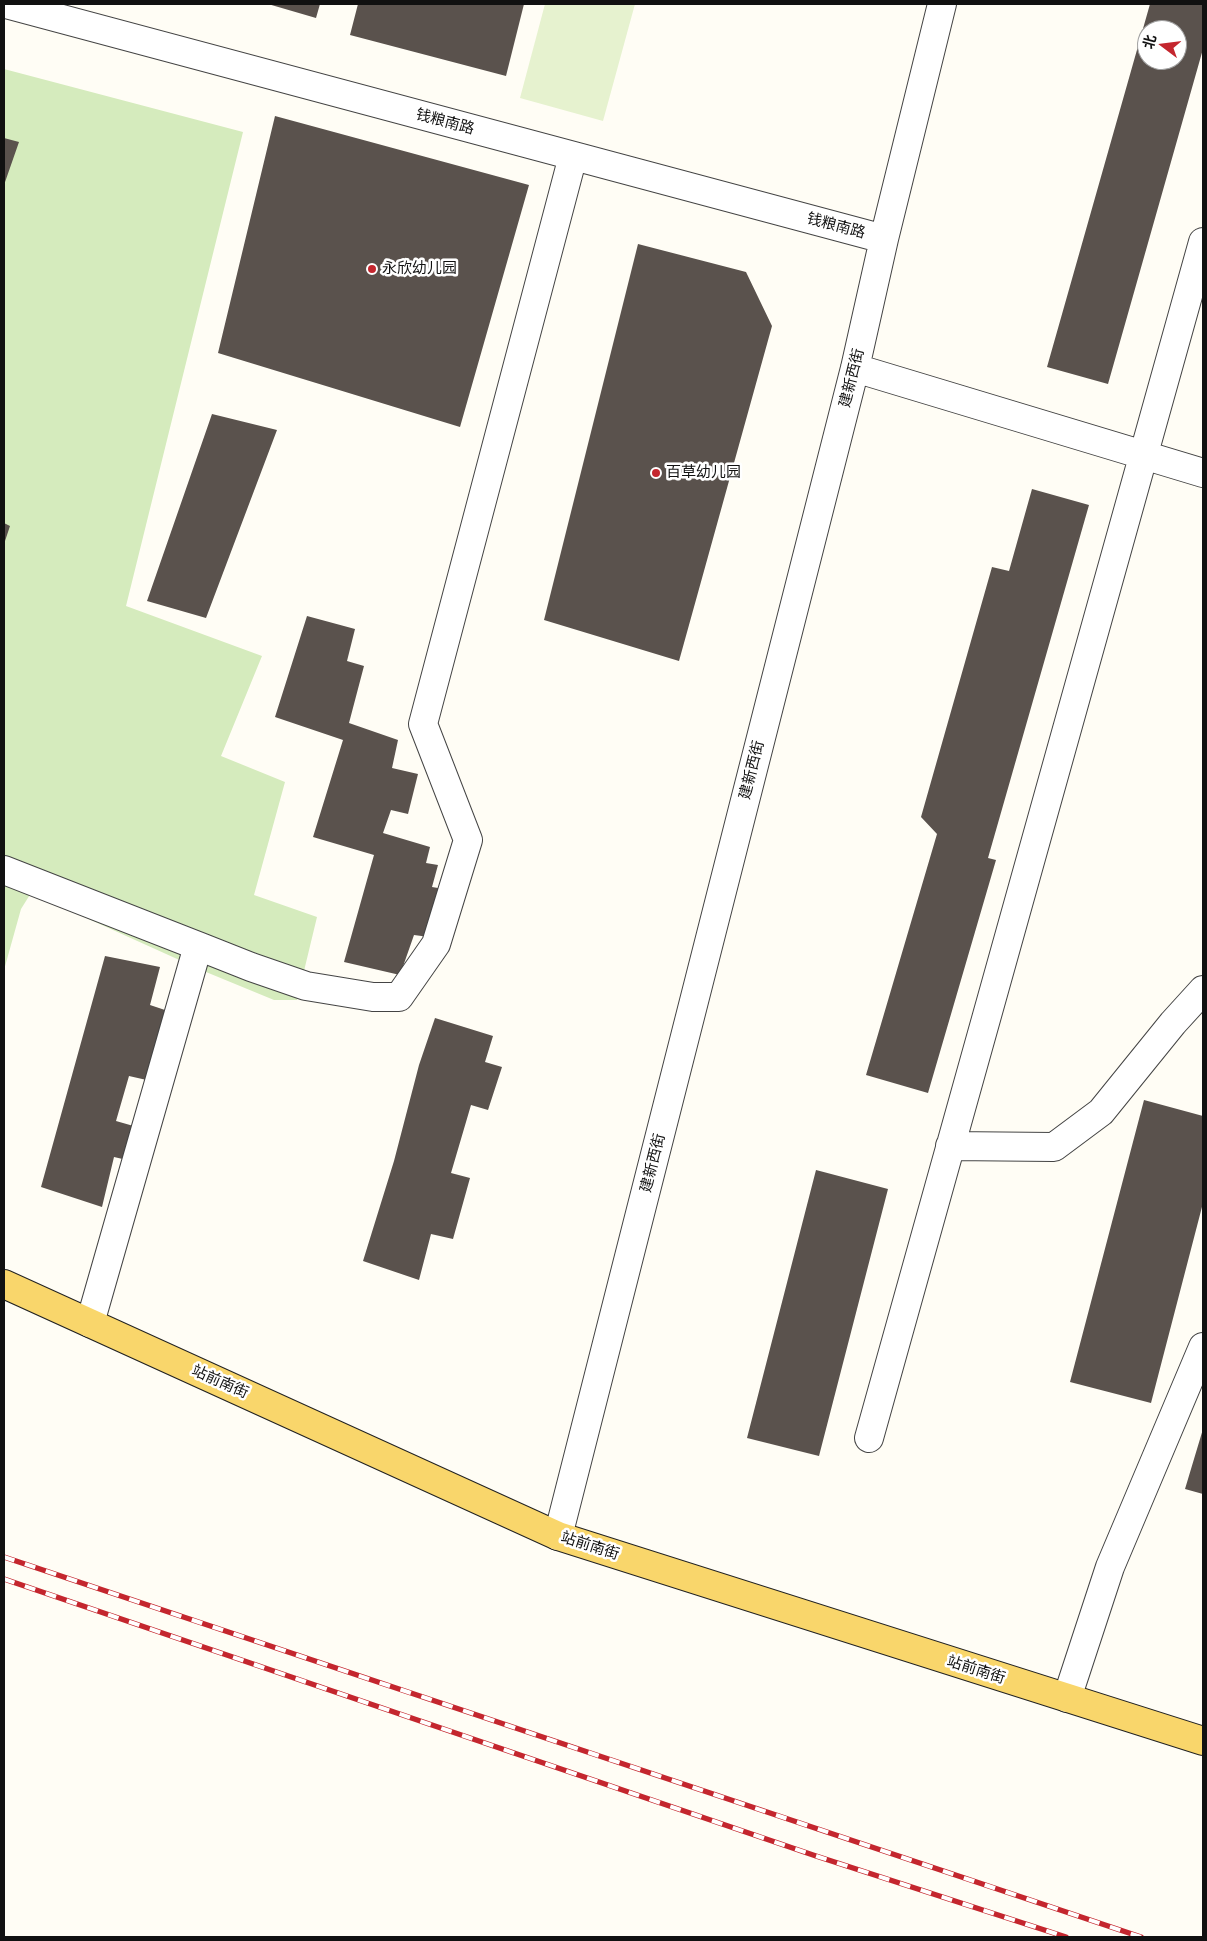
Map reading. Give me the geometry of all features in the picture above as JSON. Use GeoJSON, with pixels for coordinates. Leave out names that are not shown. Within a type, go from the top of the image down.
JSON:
{"type":"FeatureCollection","features":[{"type":"Feature","properties":{"kind":"main road","name":"站前南街"},"geometry":{"type":"LineString","coordinates":[[4,1284],[558,1536],[1203,1741]]}},
{"type":"Feature","properties":{"kind":"street","name":"钱粮南路"},"geometry":{"type":"LineString","coordinates":[[6,4],[884,239]]}},
{"type":"Feature","properties":{"kind":"street","name":"建新西街"},"geometry":{"type":"LineString","coordinates":[[558,1536],[855,368],[884,239],[942,4]]}},
{"type":"Feature","properties":{"kind":"street"},"geometry":{"type":"LineString","coordinates":[[4,870],[251,967],[306,986],[373,997],[399,997],[436,944],[468,840],[423,724],[573,156]]}},
{"type":"Feature","properties":{"kind":"street"},"geometry":{"type":"LineString","coordinates":[[869,1438],[1203,242]]}},
{"type":"Feature","properties":{"kind":"street"},"geometry":{"type":"LineString","coordinates":[[855,368],[1203,473]]}},
{"type":"Feature","properties":{"kind":"street"},"geometry":{"type":"LineString","coordinates":[[90,1323],[198,946]]}},
{"type":"Feature","properties":{"kind":"street"},"geometry":{"type":"LineString","coordinates":[[950,1146],[1054,1147],[1101,1112],[1173,1023],[1203,990]]}},
{"type":"Feature","properties":{"kind":"street"},"geometry":{"type":"LineString","coordinates":[[1066,1698],[1110,1567],[1203,1347]]}},
{"type":"Feature","properties":{"kind":"green space"},"geometry":{"type":"Polygon","coordinates":[[[545,4],[635,4],[603,121],[520,98],[545,4]]]}},
{"type":"Feature","properties":{"kind":"green space"},"geometry":{"type":"Polygon","coordinates":[[[4,69],[243,132],[126,606],[262,656],[221,756],[285,782],[254,895],[317,917],[297,1000],[274,1000],[206,972],[31,893],[21,909],[4,970],[4,69]]]}},
{"type":"Feature","properties":{"kind":"building"},"geometry":{"type":"Polygon","coordinates":[[[268,4],[320,4],[316,18],[268,4]]]}},
{"type":"Feature","properties":{"kind":"building"},"geometry":{"type":"Polygon","coordinates":[[[358,4],[524,4],[506,76],[350,35],[358,4]]]}},
{"type":"Feature","properties":{"kind":"building"},"geometry":{"type":"Polygon","coordinates":[[[1150,4],[1203,4],[1203,49],[1108,384],[1047,367],[1137,50],[1137,70],[1187,70],[1187,20],[1145,20],[1150,4]]]}},
{"type":"Feature","properties":{"kind":"building","name":"永欣幼儿园"},"geometry":{"type":"Polygon","coordinates":[[[275,116],[529,185],[460,427],[218,353],[275,116]]]}},
{"type":"Feature","properties":{"kind":"building"},"geometry":{"type":"Polygon","coordinates":[[[4,138],[19,142],[4,185],[4,138]]]}},
{"type":"Feature","properties":{"kind":"building","name":"百草幼儿园"},"geometry":{"type":"Polygon","coordinates":[[[638,244],[746,272],[772,326],[679,661],[544,620],[638,244]]]}},
{"type":"Feature","properties":{"kind":"building"},"geometry":{"type":"Polygon","coordinates":[[[212,414],[277,430],[206,618],[147,601],[212,414]]]}},
{"type":"Feature","properties":{"kind":"building"},"geometry":{"type":"Polygon","coordinates":[[[1032,489],[1089,505],[988,858],[996,860],[928,1093],[866,1075],[937,834],[921,817],[992,567],[1009,571],[1032,489]]]}},
{"type":"Feature","properties":{"kind":"building"},"geometry":{"type":"Polygon","coordinates":[[[4,523],[10,526],[4,544],[4,523]]]}},
{"type":"Feature","properties":{"kind":"building"},"geometry":{"type":"Polygon","coordinates":[[[307,616],[355,629],[347,661],[364,666],[349,723],[398,740],[392,768],[418,774],[408,814],[391,810],[383,833],[430,847],[426,863],[438,865],[432,887],[444,889],[429,937],[414,935],[400,975],[344,962],[374,855],[313,837],[343,740],[275,717],[307,616]]]}},
{"type":"Feature","properties":{"kind":"building"},"geometry":{"type":"Polygon","coordinates":[[[105,956],[160,967],[150,1005],[171,1012],[151,1081],[129,1076],[116,1121],[137,1127],[127,1160],[114,1157],[102,1207],[41,1187],[105,956]]]}},
{"type":"Feature","properties":{"kind":"building"},"geometry":{"type":"Polygon","coordinates":[[[435,1018],[493,1036],[485,1062],[502,1067],[488,1110],[471,1105],[451,1173],[470,1178],[453,1239],[431,1234],[419,1280],[363,1261],[394,1161],[419,1065],[435,1018]]]}},
{"type":"Feature","properties":{"kind":"building"},"geometry":{"type":"Polygon","coordinates":[[[1144,1100],[1203,1116],[1203,1203],[1151,1403],[1070,1382],[1144,1100]]]}},
{"type":"Feature","properties":{"kind":"building"},"geometry":{"type":"Polygon","coordinates":[[[816,1170],[888,1189],[819,1456],[747,1438],[816,1170]]]}},
{"type":"Feature","properties":{"kind":"building"},"geometry":{"type":"Polygon","coordinates":[[[1203,1429],[1203,1494],[1185,1489],[1203,1429]]]}},
{"type":"Feature","properties":{"kind":"railway"},"geometry":{"type":"LineString","coordinates":[[4,1557],[1141,1937]]}},
{"type":"Feature","properties":{"kind":"railway"},"geometry":{"type":"LineString","coordinates":[[4,1579],[816,1856],[1066,1937]]}},
{"type":"Feature","properties":{"kind":"place","name":"永欣幼儿园"},"geometry":{"type":"Point","coordinates":[372,269]}},
{"type":"Feature","properties":{"kind":"place","name":"百草幼儿园"},"geometry":{"type":"Point","coordinates":[656,473]}}]}
